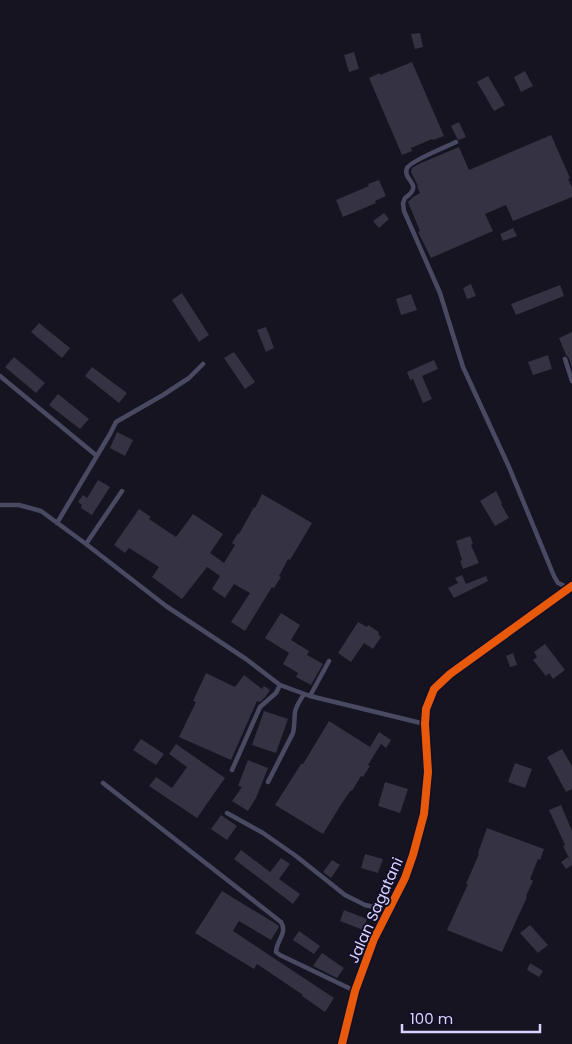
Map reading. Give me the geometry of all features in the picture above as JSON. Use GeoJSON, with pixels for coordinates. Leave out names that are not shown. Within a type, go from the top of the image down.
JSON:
{"type":"FeatureCollection","features":[{"type":"Feature","properties":{"kind":"street","name":"Jalan Sagatani"},"geometry":{"type":"LineString","coordinates":[[342,1044],[355,991],[374,939],[405,878],[424,814],[428,772],[426,709],[434,689],[444,679],[570,587]]}},
{"type":"Feature","properties":{"kind":"lane"},"geometry":{"type":"LineString","coordinates":[[456,142],[425,156],[406,169],[413,189],[412,193],[405,198],[403,203],[404,211],[440,293],[463,367],[509,467],[554,576],[558,583],[570,587]]}},
{"type":"Feature","properties":{"kind":"lane"},"geometry":{"type":"LineString","coordinates":[[565,359],[572,380]]}},
{"type":"Feature","properties":{"kind":"lane"},"geometry":{"type":"LineString","coordinates":[[57,522],[116,422],[163,396],[189,378],[203,364]]}},
{"type":"Feature","properties":{"kind":"lane"},"geometry":{"type":"LineString","coordinates":[[0,376],[97,456]]}},
{"type":"Feature","properties":{"kind":"lane"},"geometry":{"type":"LineString","coordinates":[[86,544],[122,491]]}},
{"type":"Feature","properties":{"kind":"lane"},"geometry":{"type":"LineString","coordinates":[[0,506],[19,505],[41,511],[166,606],[246,659],[280,685],[310,696],[425,724]]}},
{"type":"Feature","properties":{"kind":"lane"},"geometry":{"type":"LineString","coordinates":[[310,696],[329,661]]}},
{"type":"Feature","properties":{"kind":"lane"},"geometry":{"type":"LineString","coordinates":[[232,770],[260,708],[276,693],[280,685]]}},
{"type":"Feature","properties":{"kind":"lane"},"geometry":{"type":"LineString","coordinates":[[268,782],[293,732],[296,708],[304,694]]}},
{"type":"Feature","properties":{"kind":"lane"},"geometry":{"type":"LineString","coordinates":[[103,783],[281,922],[284,931],[276,946],[276,952],[355,991]]}},
{"type":"Feature","properties":{"kind":"lane"},"geometry":{"type":"LineString","coordinates":[[227,813],[263,833],[296,856],[344,895],[365,905],[389,910]]}},
{"type":"Feature","properties":{"kind":"building"},"geometry":{"type":"Polygon","coordinates":[[[420,33],[423,47],[415,49],[411,34],[420,33]]]}},
{"type":"Feature","properties":{"kind":"building"},"geometry":{"type":"Polygon","coordinates":[[[354,52],[359,69],[349,72],[344,55],[354,52]]]}},
{"type":"Feature","properties":{"kind":"building"},"geometry":{"type":"Polygon","coordinates":[[[412,62],[444,136],[411,148],[412,151],[402,155],[369,78],[412,62]]]}},
{"type":"Feature","properties":{"kind":"building"},"geometry":{"type":"Polygon","coordinates":[[[525,71],[533,86],[521,92],[514,77],[525,71]]]}},
{"type":"Feature","properties":{"kind":"building"},"geometry":{"type":"Polygon","coordinates":[[[488,76],[505,105],[494,111],[477,82],[488,76]]]}},
{"type":"Feature","properties":{"kind":"building"},"geometry":{"type":"Polygon","coordinates":[[[459,122],[466,137],[459,140],[451,126],[459,122]]]}},
{"type":"Feature","properties":{"kind":"building"},"geometry":{"type":"Polygon","coordinates":[[[551,135],[570,178],[568,179],[572,187],[572,197],[513,221],[506,205],[485,214],[493,231],[431,258],[418,232],[420,231],[408,202],[420,193],[411,172],[412,168],[459,147],[469,170],[551,135]]]}},
{"type":"Feature","properties":{"kind":"building"},"geometry":{"type":"Polygon","coordinates":[[[379,180],[386,196],[375,201],[376,203],[343,217],[336,200],[379,180]]]}},
{"type":"Feature","properties":{"kind":"building"},"geometry":{"type":"Polygon","coordinates":[[[384,213],[389,219],[379,228],[373,221],[384,213]]]}},
{"type":"Feature","properties":{"kind":"building"},"geometry":{"type":"Polygon","coordinates":[[[513,228],[517,236],[503,241],[500,234],[513,228]]]}},
{"type":"Feature","properties":{"kind":"building"},"geometry":{"type":"Polygon","coordinates":[[[471,284],[476,296],[467,299],[463,288],[471,284]]]}},
{"type":"Feature","properties":{"kind":"building"},"geometry":{"type":"Polygon","coordinates":[[[560,285],[564,296],[516,315],[511,304],[560,285]]]}},
{"type":"Feature","properties":{"kind":"building"},"geometry":{"type":"Polygon","coordinates":[[[182,293],[209,335],[199,342],[172,300],[182,293]]]}},
{"type":"Feature","properties":{"kind":"building"},"geometry":{"type":"Polygon","coordinates":[[[411,294],[417,310],[401,315],[396,299],[411,294]]]}},
{"type":"Feature","properties":{"kind":"building"},"geometry":{"type":"Polygon","coordinates":[[[39,323],[70,348],[62,358],[31,332],[39,323]]]}},
{"type":"Feature","properties":{"kind":"building"},"geometry":{"type":"Polygon","coordinates":[[[266,327],[274,348],[266,352],[257,330],[266,327]]]}},
{"type":"Feature","properties":{"kind":"building"},"geometry":{"type":"Polygon","coordinates":[[[572,332],[572,368],[559,338],[572,332]]]}},
{"type":"Feature","properties":{"kind":"building"},"geometry":{"type":"Polygon","coordinates":[[[234,352],[255,382],[245,389],[224,358],[234,352]]]}},
{"type":"Feature","properties":{"kind":"building"},"geometry":{"type":"Polygon","coordinates":[[[548,355],[552,369],[533,375],[528,362],[548,355]]]}},
{"type":"Feature","properties":{"kind":"building"},"geometry":{"type":"Polygon","coordinates":[[[14,357],[45,383],[36,393],[5,367],[14,357]]]}},
{"type":"Feature","properties":{"kind":"building"},"geometry":{"type":"Polygon","coordinates":[[[434,360],[438,369],[422,376],[432,399],[423,403],[413,379],[410,380],[407,372],[434,360]]]}},
{"type":"Feature","properties":{"kind":"building"},"geometry":{"type":"Polygon","coordinates":[[[92,367],[127,393],[119,403],[85,376],[92,367]]]}},
{"type":"Feature","properties":{"kind":"building"},"geometry":{"type":"Polygon","coordinates":[[[58,394],[89,419],[80,429],[49,405],[58,394]]]}},
{"type":"Feature","properties":{"kind":"building"},"geometry":{"type":"Polygon","coordinates":[[[117,432],[133,440],[125,456],[110,448],[117,432]]]}},
{"type":"Feature","properties":{"kind":"building"},"geometry":{"type":"Polygon","coordinates":[[[98,480],[110,487],[92,515],[81,508],[82,505],[78,502],[83,495],[87,498],[98,480]]]}},
{"type":"Feature","properties":{"kind":"building"},"geometry":{"type":"Polygon","coordinates":[[[496,491],[509,518],[495,526],[480,501],[496,491]]]}},
{"type":"Feature","properties":{"kind":"building"},"geometry":{"type":"Polygon","coordinates":[[[262,494],[312,523],[290,560],[288,559],[279,576],[281,577],[274,588],[272,587],[245,631],[231,622],[250,593],[234,584],[225,598],[212,589],[220,576],[207,567],[182,599],[152,577],[159,567],[129,548],[125,553],[114,545],[139,509],[151,517],[149,519],[176,537],[193,514],[223,534],[210,553],[224,563],[235,545],[232,543],[262,494]]]}},
{"type":"Feature","properties":{"kind":"building"},"geometry":{"type":"Polygon","coordinates":[[[470,536],[473,544],[471,545],[479,563],[463,569],[456,541],[470,536]]]}},
{"type":"Feature","properties":{"kind":"building"},"geometry":{"type":"Polygon","coordinates":[[[462,575],[466,584],[486,576],[488,581],[454,598],[448,588],[458,583],[455,578],[462,575]]]}},
{"type":"Feature","properties":{"kind":"building"},"geometry":{"type":"Polygon","coordinates":[[[281,613],[300,625],[291,640],[309,651],[307,655],[323,664],[311,685],[296,677],[298,673],[283,664],[289,653],[265,638],[281,613]]]}},
{"type":"Feature","properties":{"kind":"building"},"geometry":{"type":"Polygon","coordinates":[[[358,622],[367,627],[368,625],[379,632],[378,634],[381,637],[373,649],[364,643],[351,662],[338,653],[358,622]]]}},
{"type":"Feature","properties":{"kind":"building"},"geometry":{"type":"Polygon","coordinates":[[[545,644],[565,670],[553,679],[549,673],[546,676],[533,660],[537,657],[534,652],[545,644]]]}},
{"type":"Feature","properties":{"kind":"building"},"geometry":{"type":"Polygon","coordinates":[[[513,653],[517,665],[510,667],[506,656],[513,653]]]}},
{"type":"Feature","properties":{"kind":"building"},"geometry":{"type":"Polygon","coordinates":[[[206,673],[235,687],[244,675],[262,689],[264,686],[270,690],[260,702],[257,701],[231,760],[179,737],[196,702],[193,701],[206,673]]]}},
{"type":"Feature","properties":{"kind":"building"},"geometry":{"type":"Polygon","coordinates":[[[264,711],[288,719],[276,753],[252,745],[264,711]]]}},
{"type":"Feature","properties":{"kind":"building"},"geometry":{"type":"Polygon","coordinates":[[[329,721],[370,747],[379,732],[391,740],[386,748],[381,744],[363,777],[361,776],[351,790],[323,834],[275,805],[329,721]]]}},
{"type":"Feature","properties":{"kind":"building"},"geometry":{"type":"Polygon","coordinates":[[[141,739],[164,754],[156,765],[133,750],[141,739]]]}},
{"type":"Feature","properties":{"kind":"building"},"geometry":{"type":"Polygon","coordinates":[[[176,744],[225,778],[197,818],[149,786],[156,777],[172,788],[187,767],[169,754],[176,744]]]}},
{"type":"Feature","properties":{"kind":"building"},"geometry":{"type":"Polygon","coordinates":[[[562,749],[572,766],[572,789],[566,792],[547,757],[562,749]]]}},
{"type":"Feature","properties":{"kind":"building"},"geometry":{"type":"Polygon","coordinates":[[[248,760],[268,768],[256,798],[248,811],[232,801],[242,787],[238,786],[248,760]]]}},
{"type":"Feature","properties":{"kind":"building"},"geometry":{"type":"Polygon","coordinates":[[[515,763],[532,769],[525,788],[508,782],[515,763]]]}},
{"type":"Feature","properties":{"kind":"building"},"geometry":{"type":"Polygon","coordinates":[[[385,782],[408,789],[400,813],[378,806],[385,782]]]}},
{"type":"Feature","properties":{"kind":"building"},"geometry":{"type":"Polygon","coordinates":[[[561,805],[572,831],[572,865],[566,869],[561,862],[568,857],[571,862],[549,810],[561,805]]]}},
{"type":"Feature","properties":{"kind":"building"},"geometry":{"type":"Polygon","coordinates":[[[221,815],[237,826],[227,840],[211,829],[221,815]]]}},
{"type":"Feature","properties":{"kind":"building"},"geometry":{"type":"Polygon","coordinates":[[[487,828],[544,849],[530,879],[533,881],[527,897],[502,952],[447,930],[468,884],[466,884],[479,854],[487,828]]]}},
{"type":"Feature","properties":{"kind":"building"},"geometry":{"type":"Polygon","coordinates":[[[241,850],[270,872],[281,858],[290,864],[279,879],[300,894],[293,904],[234,859],[241,850]]]}},
{"type":"Feature","properties":{"kind":"building"},"geometry":{"type":"Polygon","coordinates":[[[365,854],[383,859],[378,873],[361,868],[365,854]]]}},
{"type":"Feature","properties":{"kind":"building"},"geometry":{"type":"Polygon","coordinates":[[[332,860],[340,865],[331,878],[323,872],[332,860]]]}},
{"type":"Feature","properties":{"kind":"building"},"geometry":{"type":"Polygon","coordinates":[[[222,891],[278,925],[279,927],[271,940],[239,921],[233,931],[334,998],[325,1012],[257,964],[254,969],[195,933],[222,891]]]}},
{"type":"Feature","properties":{"kind":"building"},"geometry":{"type":"Polygon","coordinates":[[[344,910],[367,919],[363,930],[340,921],[344,910]]]}},
{"type":"Feature","properties":{"kind":"building"},"geometry":{"type":"Polygon","coordinates":[[[530,925],[548,945],[538,953],[520,933],[530,925]]]}},
{"type":"Feature","properties":{"kind":"building"},"geometry":{"type":"Polygon","coordinates":[[[299,931],[320,946],[314,954],[293,940],[299,931]]]}},
{"type":"Feature","properties":{"kind":"building"},"geometry":{"type":"Polygon","coordinates":[[[322,953],[344,968],[337,978],[313,966],[322,953]]]}},
{"type":"Feature","properties":{"kind":"building"},"geometry":{"type":"Polygon","coordinates":[[[530,963],[543,971],[539,977],[527,970],[530,963]]]}},
{"type":"Feature","properties":{"kind":"cycle path"},"geometry":{"type":"LineString","coordinates":[[342,1044],[355,991],[374,939],[405,878],[424,814],[428,772],[426,709],[434,689],[450,674],[572,586]]}}]}
